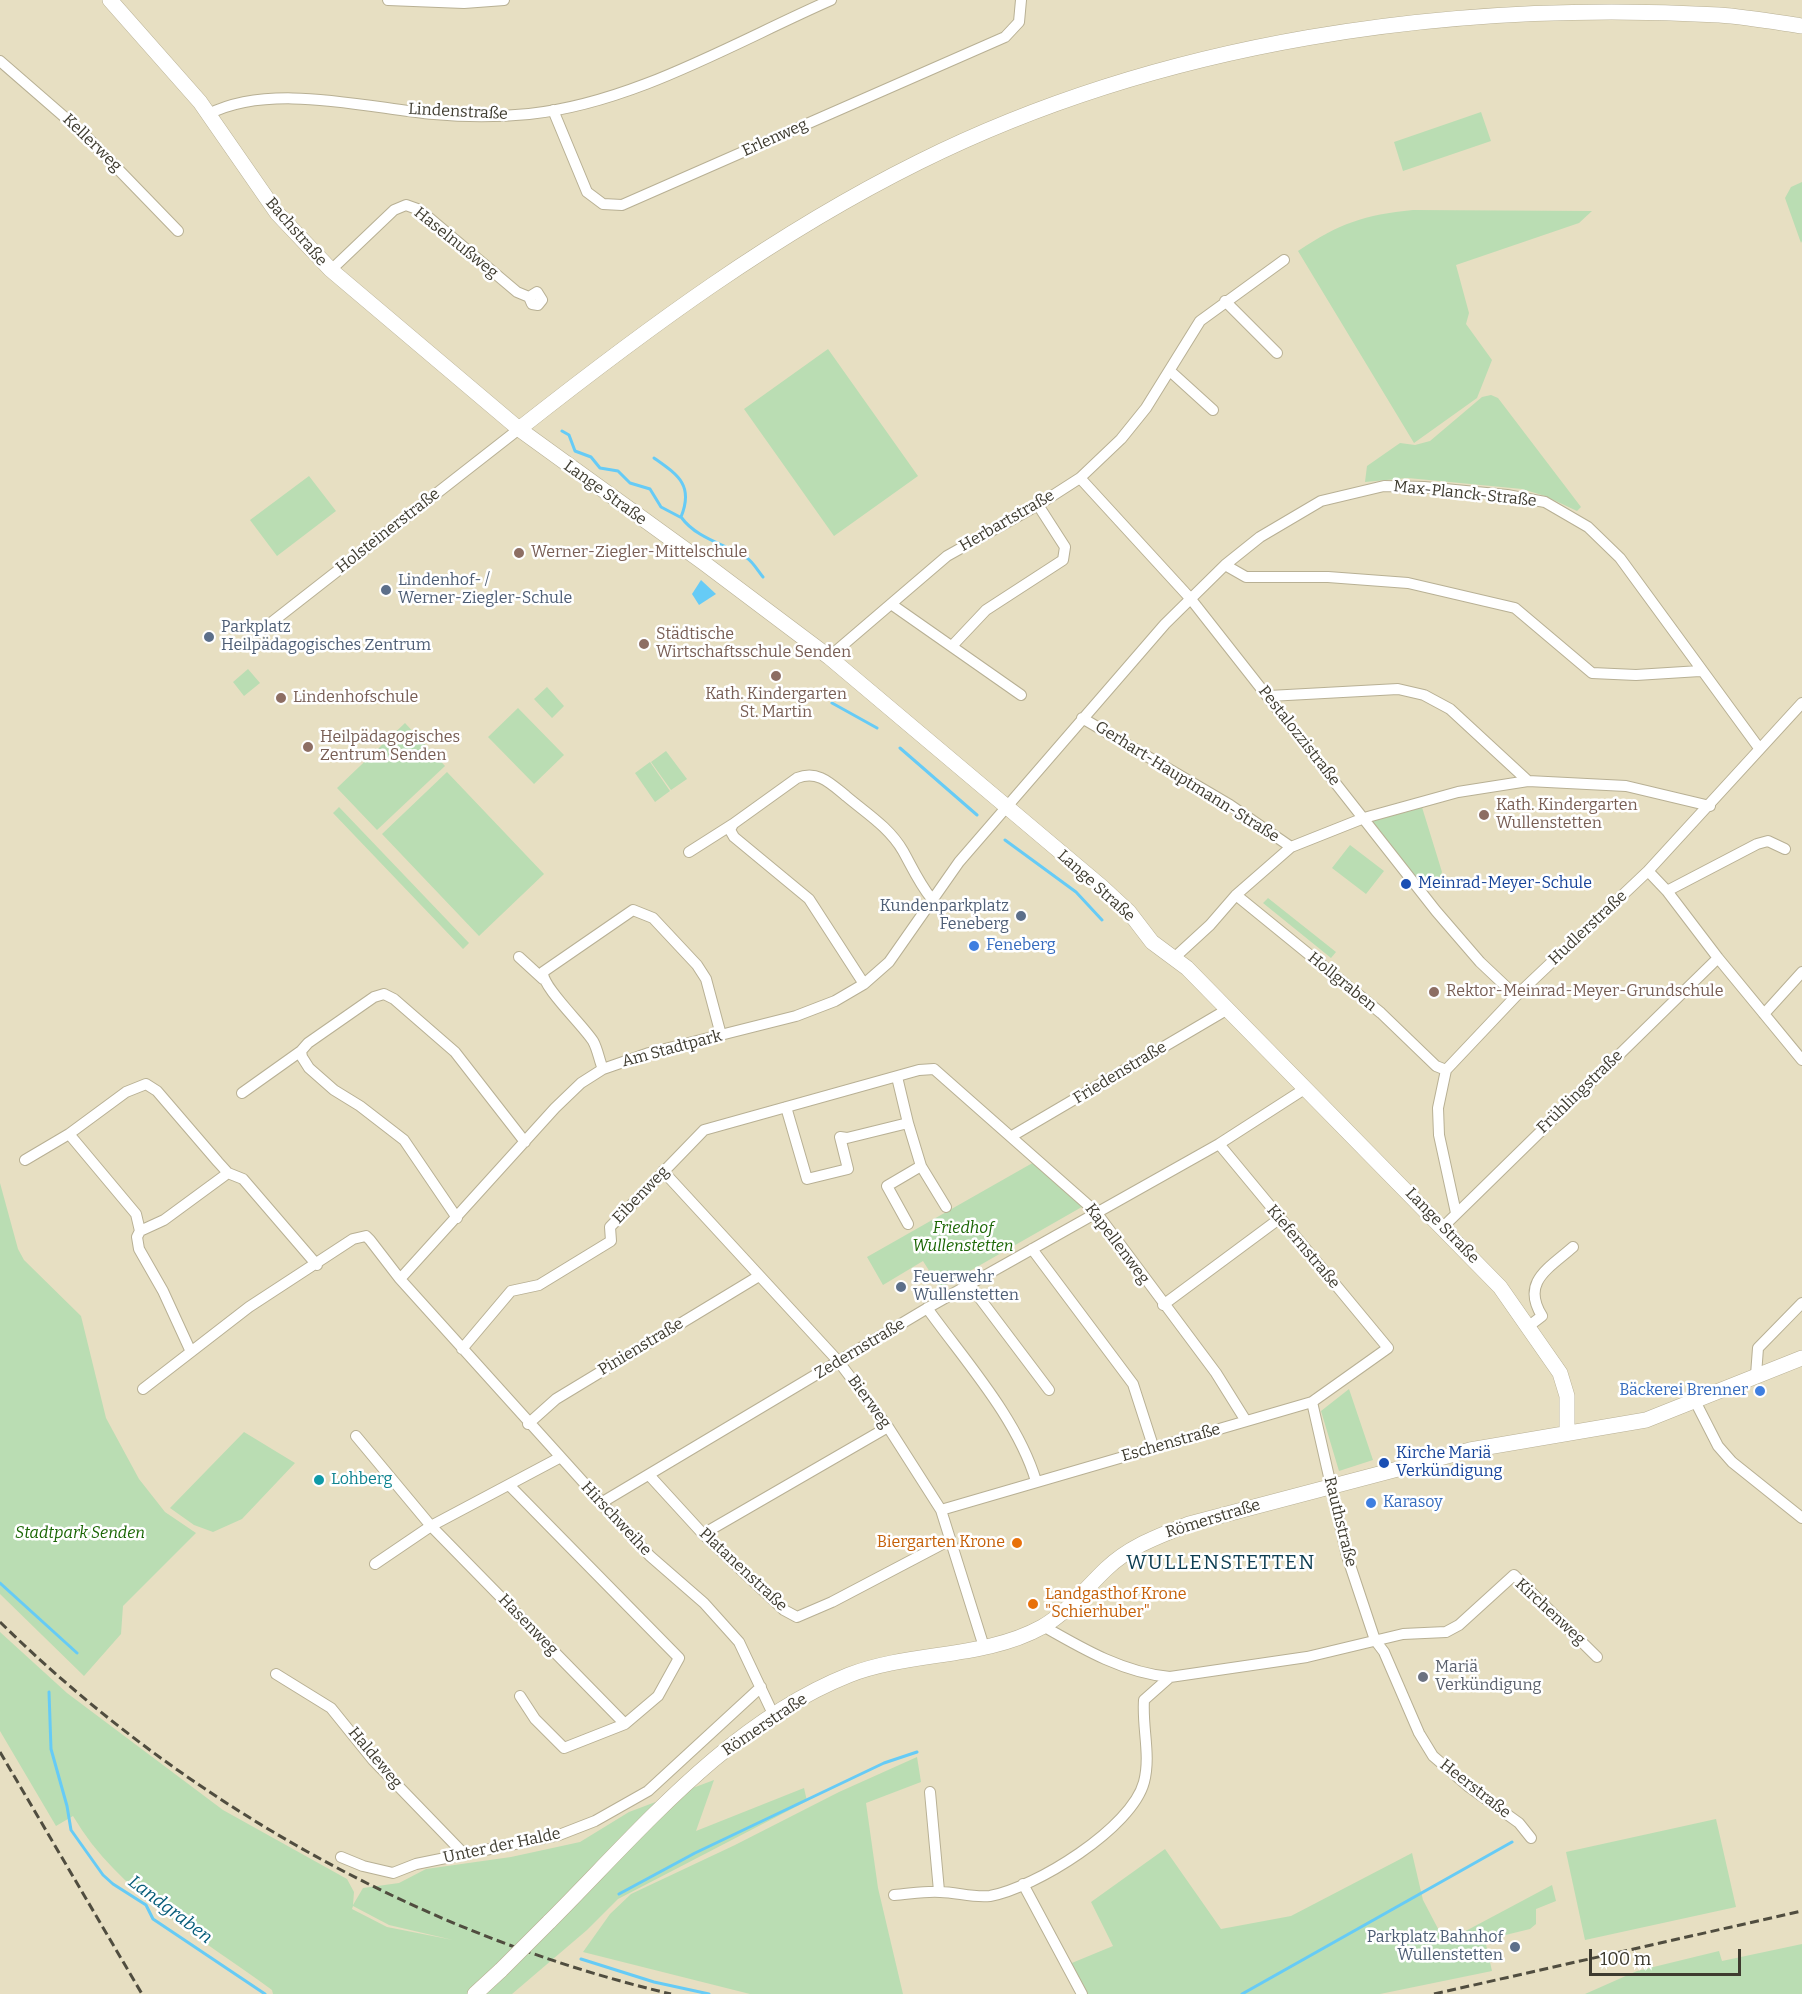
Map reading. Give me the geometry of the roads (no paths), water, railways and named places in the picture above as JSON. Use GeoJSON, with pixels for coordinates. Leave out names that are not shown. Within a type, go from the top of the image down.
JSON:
{"type":"FeatureCollection","features":[{"type":"Feature","properties":{"kind":"street","name":"Bachstraße"},"geometry":{"type":"LineString","coordinates":[[110,0],[156,49],[209,114],[277,213],[331,270],[519,429]]}},
{"type":"Feature","properties":{"kind":"street"},"geometry":{"type":"LineString","coordinates":[[388,0],[464,3],[504,0]]}},
{"type":"Feature","properties":{"kind":"street","name":"Lindenstraße"},"geometry":{"type":"LineString","coordinates":[[209,114],[236,104],[311,99],[476,117],[553,110],[605,98],[654,80],[831,0]]}},
{"type":"Feature","properties":{"kind":"street","name":"Erlenweg"},"geometry":{"type":"LineString","coordinates":[[553,110],[587,192],[603,204],[622,205],[1005,37],[1019,22],[1021,0]]}},
{"type":"Feature","properties":{"kind":"street"},"geometry":{"type":"LineString","coordinates":[[519,429],[691,298],[802,227],[918,162],[1016,119],[1135,78],[1243,48],[1336,30],[1451,15],[1627,10],[1721,15],[1802,26]]}},
{"type":"Feature","properties":{"kind":"street","name":"Kellerweg"},"geometry":{"type":"LineString","coordinates":[[0,61],[84,134],[178,231]]}},
{"type":"Feature","properties":{"kind":"street","name":"Haselnußweg"},"geometry":{"type":"LineString","coordinates":[[331,270],[394,210],[406,205],[420,210],[517,292],[529,297]]}},
{"type":"Feature","properties":{"kind":"street","name":"Herbartstraße"},"geometry":{"type":"LineString","coordinates":[[828,657],[947,556],[1038,505],[1080,478],[1126,433],[1170,371],[1200,321],[1284,260]]}},
{"type":"Feature","properties":{"kind":"street"},"geometry":{"type":"LineString","coordinates":[[1225,301],[1277,353]]}},
{"type":"Feature","properties":{"kind":"street"},"geometry":{"type":"LineString","coordinates":[[1170,371],[1213,410]]}},
{"type":"Feature","properties":{"kind":"street","name":"Holsteinerstraße"},"geometry":{"type":"LineString","coordinates":[[258,633],[519,429]]}},
{"type":"Feature","properties":{"kind":"street","name":"Lange Straße"},"geometry":{"type":"LineString","coordinates":[[519,429],[714,570],[828,657],[1113,897],[1152,942],[1174,958],[1228,1009],[1500,1287],[1529,1326],[1563,1381],[1567,1404],[1567,1433]]}},
{"type":"Feature","properties":{"kind":"street","name":"Pestalozzistraße"},"geometry":{"type":"LineString","coordinates":[[1080,478],[1190,598],[1456,935],[1480,962],[1516,996]]}},
{"type":"Feature","properties":{"kind":"street","name":"Max-Planck-Straße"},"geometry":{"type":"LineString","coordinates":[[1005,807],[1190,598],[1225,565],[1260,537],[1321,501],[1356,490],[1384,486],[1424,487],[1507,495],[1545,502],[1588,527],[1620,558],[1700,671],[1759,748]]}},
{"type":"Feature","properties":{"kind":"street"},"geometry":{"type":"LineString","coordinates":[[952,646],[986,610],[1064,560],[1065,547],[1038,505]]}},
{"type":"Feature","properties":{"kind":"street"},"geometry":{"type":"LineString","coordinates":[[1225,565],[1246,576],[1328,576],[1408,583],[1515,608],[1592,673],[1636,675],[1700,671]]}},
{"type":"Feature","properties":{"kind":"street"},"geometry":{"type":"LineString","coordinates":[[891,604],[1021,695]]}},
{"type":"Feature","properties":{"kind":"street"},"geometry":{"type":"LineString","coordinates":[[1269,696],[1398,689],[1424,695],[1450,709],[1528,781]]}},
{"type":"Feature","properties":{"kind":"street","name":"Hudlerstraße"},"geometry":{"type":"LineString","coordinates":[[1446,1070],[1516,996],[1648,871],[1802,703]]}},
{"type":"Feature","properties":{"kind":"street","name":"Gerhart-Hauptmann-Straße"},"geometry":{"type":"LineString","coordinates":[[1082,718],[1230,805],[1291,847]]}},
{"type":"Feature","properties":{"kind":"street"},"geometry":{"type":"LineString","coordinates":[[689,852],[798,778],[807,774],[818,776],[864,808],[888,832],[902,850],[917,880],[932,898]]}},
{"type":"Feature","properties":{"kind":"street"},"geometry":{"type":"LineString","coordinates":[[1174,958],[1210,925],[1236,895],[1291,847],[1364,818],[1458,792],[1528,781],[1626,786],[1710,806]]}},
{"type":"Feature","properties":{"kind":"street","name":"Am Stadtpark"},"geometry":{"type":"LineString","coordinates":[[400,1280],[555,1108],[581,1083],[603,1069],[649,1053],[796,1016],[835,1001],[864,984],[889,962],[932,898],[1005,807]]}},
{"type":"Feature","properties":{"kind":"street"},"geometry":{"type":"LineString","coordinates":[[733,824],[730,830],[734,837],[809,899],[864,984]]}},
{"type":"Feature","properties":{"kind":"street"},"geometry":{"type":"LineString","coordinates":[[1667,891],[1757,844],[1768,841],[1785,849]]}},
{"type":"Feature","properties":{"kind":"street"},"geometry":{"type":"LineString","coordinates":[[1648,871],[1667,891],[1718,958],[1802,1060]]}},
{"type":"Feature","properties":{"kind":"street","name":"Hollgraben"},"geometry":{"type":"LineString","coordinates":[[1236,895],[1381,1013],[1436,1066],[1446,1070]]}},
{"type":"Feature","properties":{"kind":"street"},"geometry":{"type":"LineString","coordinates":[[543,979],[543,972],[553,962],[621,916],[633,910],[642,912],[653,918],[697,965],[706,979],[721,1035]]}},
{"type":"Feature","properties":{"kind":"street"},"geometry":{"type":"LineString","coordinates":[[519,957],[543,979],[583,1028],[594,1044],[603,1069]]}},
{"type":"Feature","properties":{"kind":"street","name":"Frühlingstraße"},"geometry":{"type":"LineString","coordinates":[[1443,1227],[1718,958]]}},
{"type":"Feature","properties":{"kind":"street"},"geometry":{"type":"LineString","coordinates":[[1764,1014],[1802,972]]}},
{"type":"Feature","properties":{"kind":"street"},"geometry":{"type":"LineString","coordinates":[[242,1093],[302,1051],[308,1043],[374,997],[384,994],[394,999],[455,1052],[525,1142]]}},
{"type":"Feature","properties":{"kind":"street","name":"Friedenstraße"},"geometry":{"type":"LineString","coordinates":[[1012,1136],[1228,1009]]}},
{"type":"Feature","properties":{"kind":"street"},"geometry":{"type":"LineString","coordinates":[[302,1051],[302,1058],[309,1068],[404,1140],[457,1218]]}},
{"type":"Feature","properties":{"kind":"street","name":"Kapellenweg"},"geometry":{"type":"LineString","coordinates":[[934,1069],[1096,1212],[1163,1305],[1216,1373],[1246,1421]]}},
{"type":"Feature","properties":{"kind":"street","name":"Eibenweg"},"geometry":{"type":"LineString","coordinates":[[462,1349],[512,1291],[539,1285],[611,1240],[610,1227],[704,1130],[919,1070],[934,1069]]}},
{"type":"Feature","properties":{"kind":"street"},"geometry":{"type":"LineString","coordinates":[[1446,1070],[1438,1108],[1439,1135],[1456,1213]]}},
{"type":"Feature","properties":{"kind":"street"},"geometry":{"type":"LineString","coordinates":[[897,1077],[921,1166],[946,1207]]}},
{"type":"Feature","properties":{"kind":"street"},"geometry":{"type":"LineString","coordinates":[[25,1160],[69,1134],[126,1092],[146,1084],[157,1091],[228,1173],[236,1174],[243,1179],[317,1265]]}},
{"type":"Feature","properties":{"kind":"street","name":"Zedernstraße"},"geometry":{"type":"LineString","coordinates":[[601,1503],[927,1308],[1219,1144],[1306,1088]]}},
{"type":"Feature","properties":{"kind":"street"},"geometry":{"type":"LineString","coordinates":[[786,1107],[807,1179],[848,1169],[840,1137],[847,1138],[908,1123]]}},
{"type":"Feature","properties":{"kind":"street"},"geometry":{"type":"LineString","coordinates":[[69,1134],[136,1214],[140,1231]]}},
{"type":"Feature","properties":{"kind":"street","name":"Kiefernstraße"},"geometry":{"type":"LineString","coordinates":[[1219,1144],[1388,1348]]}},
{"type":"Feature","properties":{"kind":"street"},"geometry":{"type":"LineString","coordinates":[[908,1224],[887,1186],[921,1166]]}},
{"type":"Feature","properties":{"kind":"street","name":"Bierweg"},"geometry":{"type":"LineString","coordinates":[[663,1171],[839,1362],[888,1427],[941,1510],[984,1647]]}},
{"type":"Feature","properties":{"kind":"street"},"geometry":{"type":"LineString","coordinates":[[191,1352],[163,1291],[139,1249],[137,1237],[140,1231],[164,1220],[228,1173]]}},
{"type":"Feature","properties":{"kind":"street"},"geometry":{"type":"LineString","coordinates":[[1163,1305],[1279,1219]]}},
{"type":"Feature","properties":{"kind":"street"},"geometry":{"type":"LineString","coordinates":[[143,1389],[249,1307],[317,1265],[353,1239],[366,1236],[400,1280]]}},
{"type":"Feature","properties":{"kind":"street"},"geometry":{"type":"LineString","coordinates":[[1529,1326],[1542,1316],[1533,1301],[1533,1287],[1548,1269],[1573,1247]]}},
{"type":"Feature","properties":{"kind":"street"},"geometry":{"type":"LineString","coordinates":[[1032,1248],[1133,1384],[1154,1449]]}},
{"type":"Feature","properties":{"kind":"street","name":"Pinienstraße"},"geometry":{"type":"LineString","coordinates":[[528,1424],[556,1399],[759,1276]]}},
{"type":"Feature","properties":{"kind":"street","name":"Hirschweihe"},"geometry":{"type":"LineString","coordinates":[[400,1280],[528,1424],[650,1556],[704,1603],[739,1642],[774,1716]]}},
{"type":"Feature","properties":{"kind":"street"},"geometry":{"type":"LineString","coordinates":[[969,1284],[1049,1390]]}},
{"type":"Feature","properties":{"kind":"street"},"geometry":{"type":"LineString","coordinates":[[1756,1375],[1758,1348],[1802,1303]]}},
{"type":"Feature","properties":{"kind":"street"},"geometry":{"type":"LineString","coordinates":[[927,1308],[1016,1433],[1029,1456],[1036,1481]]}},
{"type":"Feature","properties":{"kind":"street","name":"Eschenstraße"},"geometry":{"type":"LineString","coordinates":[[941,1510],[1312,1402],[1388,1348]]}},
{"type":"Feature","properties":{"kind":"street","name":"Römerstraße"},"geometry":{"type":"LineString","coordinates":[[475,1994],[707,1766],[774,1716],[850,1675],[876,1667],[984,1647],[1021,1636],[1043,1626],[1071,1606],[1113,1563],[1149,1539],[1189,1524],[1484,1447],[1646,1420],[1802,1358]]}},
{"type":"Feature","properties":{"kind":"street"},"geometry":{"type":"LineString","coordinates":[[1695,1401],[1718,1446],[1732,1462],[1802,1518]]}},
{"type":"Feature","properties":{"kind":"street","name":"Rauthstraße"},"geometry":{"type":"LineString","coordinates":[[1312,1402],[1347,1556],[1375,1640]]}},
{"type":"Feature","properties":{"kind":"street"},"geometry":{"type":"LineString","coordinates":[[703,1534],[888,1427]]}},
{"type":"Feature","properties":{"kind":"street","name":"Hasenweg"},"geometry":{"type":"LineString","coordinates":[[356,1436],[431,1526],[625,1724]]}},
{"type":"Feature","properties":{"kind":"street"},"geometry":{"type":"LineString","coordinates":[[375,1564],[431,1526],[559,1458]]}},
{"type":"Feature","properties":{"kind":"street","name":"Platanenstraße"},"geometry":{"type":"LineString","coordinates":[[649,1475],[703,1534],[784,1610],[797,1617],[832,1602],[950,1540]]}},
{"type":"Feature","properties":{"kind":"street"},"geometry":{"type":"LineString","coordinates":[[509,1485],[679,1658],[658,1696],[625,1724],[564,1748],[535,1719],[520,1696]]}},
{"type":"Feature","properties":{"kind":"street","name":"Kirchenweg"},"geometry":{"type":"LineString","coordinates":[[1375,1640],[1403,1634],[1446,1632],[1459,1625],[1514,1575],[1597,1658]]}},
{"type":"Feature","properties":{"kind":"street"},"geometry":{"type":"LineString","coordinates":[[1043,1626],[1074,1644],[1127,1668],[1148,1675],[1170,1677],[1307,1658],[1375,1640]]}},
{"type":"Feature","properties":{"kind":"street","name":"Heerstraße"},"geometry":{"type":"LineString","coordinates":[[1375,1640],[1384,1652],[1419,1733],[1433,1756],[1469,1788],[1519,1823],[1531,1838]]}},
{"type":"Feature","properties":{"kind":"street","name":"Haldeweg"},"geometry":{"type":"LineString","coordinates":[[276,1674],[331,1708],[385,1773],[464,1854]]}},
{"type":"Feature","properties":{"kind":"street"},"geometry":{"type":"LineString","coordinates":[[894,1895],[939,1892],[987,1896],[1023,1884],[1068,1860],[1095,1842],[1133,1807],[1143,1784],[1148,1762],[1143,1716],[1144,1700],[1170,1677]]}},
{"type":"Feature","properties":{"kind":"street","name":"Unter der Halde"},"geometry":{"type":"LineString","coordinates":[[341,1857],[363,1866],[393,1872],[416,1864],[559,1836],[611,1812],[648,1791],[761,1687]]}},
{"type":"Feature","properties":{"kind":"street"},"geometry":{"type":"LineString","coordinates":[[930,1792],[939,1892]]}},
{"type":"Feature","properties":{"kind":"street"},"geometry":{"type":"LineString","coordinates":[[1023,1884],[1082,1994]]}},
{"type":"Feature","properties":{"kind":"water"},"geometry":{"type":"Polygon","coordinates":[[[701,580],[716,594],[699,605],[692,594],[701,580]]]}},
{"type":"Feature","properties":{"kind":"waterway"},"geometry":{"type":"LineString","coordinates":[[562,431],[569,435],[575,451],[591,457],[600,468],[618,471],[630,483],[650,489],[661,507],[680,517]]}},
{"type":"Feature","properties":{"kind":"waterway"},"geometry":{"type":"LineString","coordinates":[[654,458],[677,476],[681,482],[686,497],[681,517],[688,525],[703,536],[747,558],[763,577]]}},
{"type":"Feature","properties":{"kind":"waterway"},"geometry":{"type":"LineString","coordinates":[[832,703],[877,728]]}},
{"type":"Feature","properties":{"kind":"waterway"},"geometry":{"type":"LineString","coordinates":[[900,748],[977,815]]}},
{"type":"Feature","properties":{"kind":"waterway"},"geometry":{"type":"LineString","coordinates":[[1005,840],[1076,892],[1102,920]]}},
{"type":"Feature","properties":{"kind":"waterway","name":"Landgraben"},"geometry":{"type":"LineString","coordinates":[[0,1583],[77,1653]]}},
{"type":"Feature","properties":{"kind":"waterway","name":"Landgraben"},"geometry":{"type":"LineString","coordinates":[[49,1692],[51,1749],[67,1806],[71,1830],[103,1875],[146,1905],[153,1919],[265,1994]]}},
{"type":"Feature","properties":{"kind":"waterway"},"geometry":{"type":"LineString","coordinates":[[619,1894],[695,1853],[884,1763],[917,1752]]}},
{"type":"Feature","properties":{"kind":"waterway"},"geometry":{"type":"LineString","coordinates":[[1242,1994],[1512,1842]]}},
{"type":"Feature","properties":{"kind":"waterway"},"geometry":{"type":"LineString","coordinates":[[581,1959],[654,1982],[709,1994]]}},
{"type":"Feature","properties":{"kind":"railway"},"geometry":{"type":"LineString","coordinates":[[0,1622],[71,1687],[147,1748],[227,1803],[310,1853],[397,1898],[486,1936],[578,1968],[671,1994]]}},
{"type":"Feature","properties":{"kind":"railway"},"geometry":{"type":"LineString","coordinates":[[0,1752],[142,1994]]}},
{"type":"Feature","properties":{"kind":"railway"},"geometry":{"type":"LineString","coordinates":[[1434,1994],[1802,1911]]}},
{"type":"Feature","properties":{"kind":"place","name":"Werner-Ziegler-Mittelschule"},"geometry":{"type":"Point","coordinates":[519,553]}},
{"type":"Feature","properties":{"kind":"place","name":"Lindenhof- / Werner-Ziegler-Schule"},"geometry":{"type":"Point","coordinates":[386,590]}},
{"type":"Feature","properties":{"kind":"place","name":"Parkplatz Heilpädagogisches Zentrum"},"geometry":{"type":"Point","coordinates":[209,637]}},
{"type":"Feature","properties":{"kind":"place","name":"Städtische Wirtschaftsschule Senden"},"geometry":{"type":"Point","coordinates":[644,644]}},
{"type":"Feature","properties":{"kind":"place","name":"Kath. Kindergarten St. Martin"},"geometry":{"type":"Point","coordinates":[776,676]}},
{"type":"Feature","properties":{"kind":"place","name":"Lindenhofschule"},"geometry":{"type":"Point","coordinates":[281,698]}},
{"type":"Feature","properties":{"kind":"place","name":"Heilpädagogisches Zentrum Senden"},"geometry":{"type":"Point","coordinates":[308,747]}},
{"type":"Feature","properties":{"kind":"place","name":"Kath. Kindergarten Wullenstetten"},"geometry":{"type":"Point","coordinates":[1484,815]}},
{"type":"Feature","properties":{"kind":"place","name":"Meinrad-Meyer-Schule"},"geometry":{"type":"Point","coordinates":[1406,884]}},
{"type":"Feature","properties":{"kind":"place","name":"Kundenparkplatz Feneberg"},"geometry":{"type":"Point","coordinates":[1021,916]}},
{"type":"Feature","properties":{"kind":"place","name":"Feneberg"},"geometry":{"type":"Point","coordinates":[974,946]}},
{"type":"Feature","properties":{"kind":"place","name":"Rektor-Meinrad-Meyer-Grundschule"},"geometry":{"type":"Point","coordinates":[1434,992]}},
{"type":"Feature","properties":{"kind":"place","name":"Feuerwehr Wullenstetten"},"geometry":{"type":"Point","coordinates":[901,1287]}},
{"type":"Feature","properties":{"kind":"place","name":"Bäckerei Brenner"},"geometry":{"type":"Point","coordinates":[1760,1391]}},
{"type":"Feature","properties":{"kind":"place","name":"Kirche Mariä Verkündigung"},"geometry":{"type":"Point","coordinates":[1384,1463]}},
{"type":"Feature","properties":{"kind":"place","name":"Lohberg"},"geometry":{"type":"Point","coordinates":[319,1480]}},
{"type":"Feature","properties":{"kind":"place","name":"Karasoy"},"geometry":{"type":"Point","coordinates":[1371,1503]}},
{"type":"Feature","properties":{"kind":"place","name":"Biergarten Krone"},"geometry":{"type":"Point","coordinates":[1017,1543]}},
{"type":"Feature","properties":{"kind":"place","name":"Landgasthof Krone \"Schierhuber\""},"geometry":{"type":"Point","coordinates":[1033,1604]}},
{"type":"Feature","properties":{"kind":"place","name":"Mariä Verkündigung"},"geometry":{"type":"Point","coordinates":[1423,1677]}},
{"type":"Feature","properties":{"kind":"place","name":"Parkplatz Bahnhof Wullenstetten"},"geometry":{"type":"Point","coordinates":[1515,1947]}},
{"type":"Feature","properties":{"kind":"district","name":"WULLENSTETTEN"},"geometry":{"type":"Point","coordinates":[1221,1563]}},
{"type":"Feature","properties":{"kind":"park label","name":"Friedhof Wullenstetten"},"geometry":{"type":"Point","coordinates":[963,1238]}},
{"type":"Feature","properties":{"kind":"park label","name":"Stadtpark Senden"},"geometry":{"type":"Point","coordinates":[80,1534]}}]}
